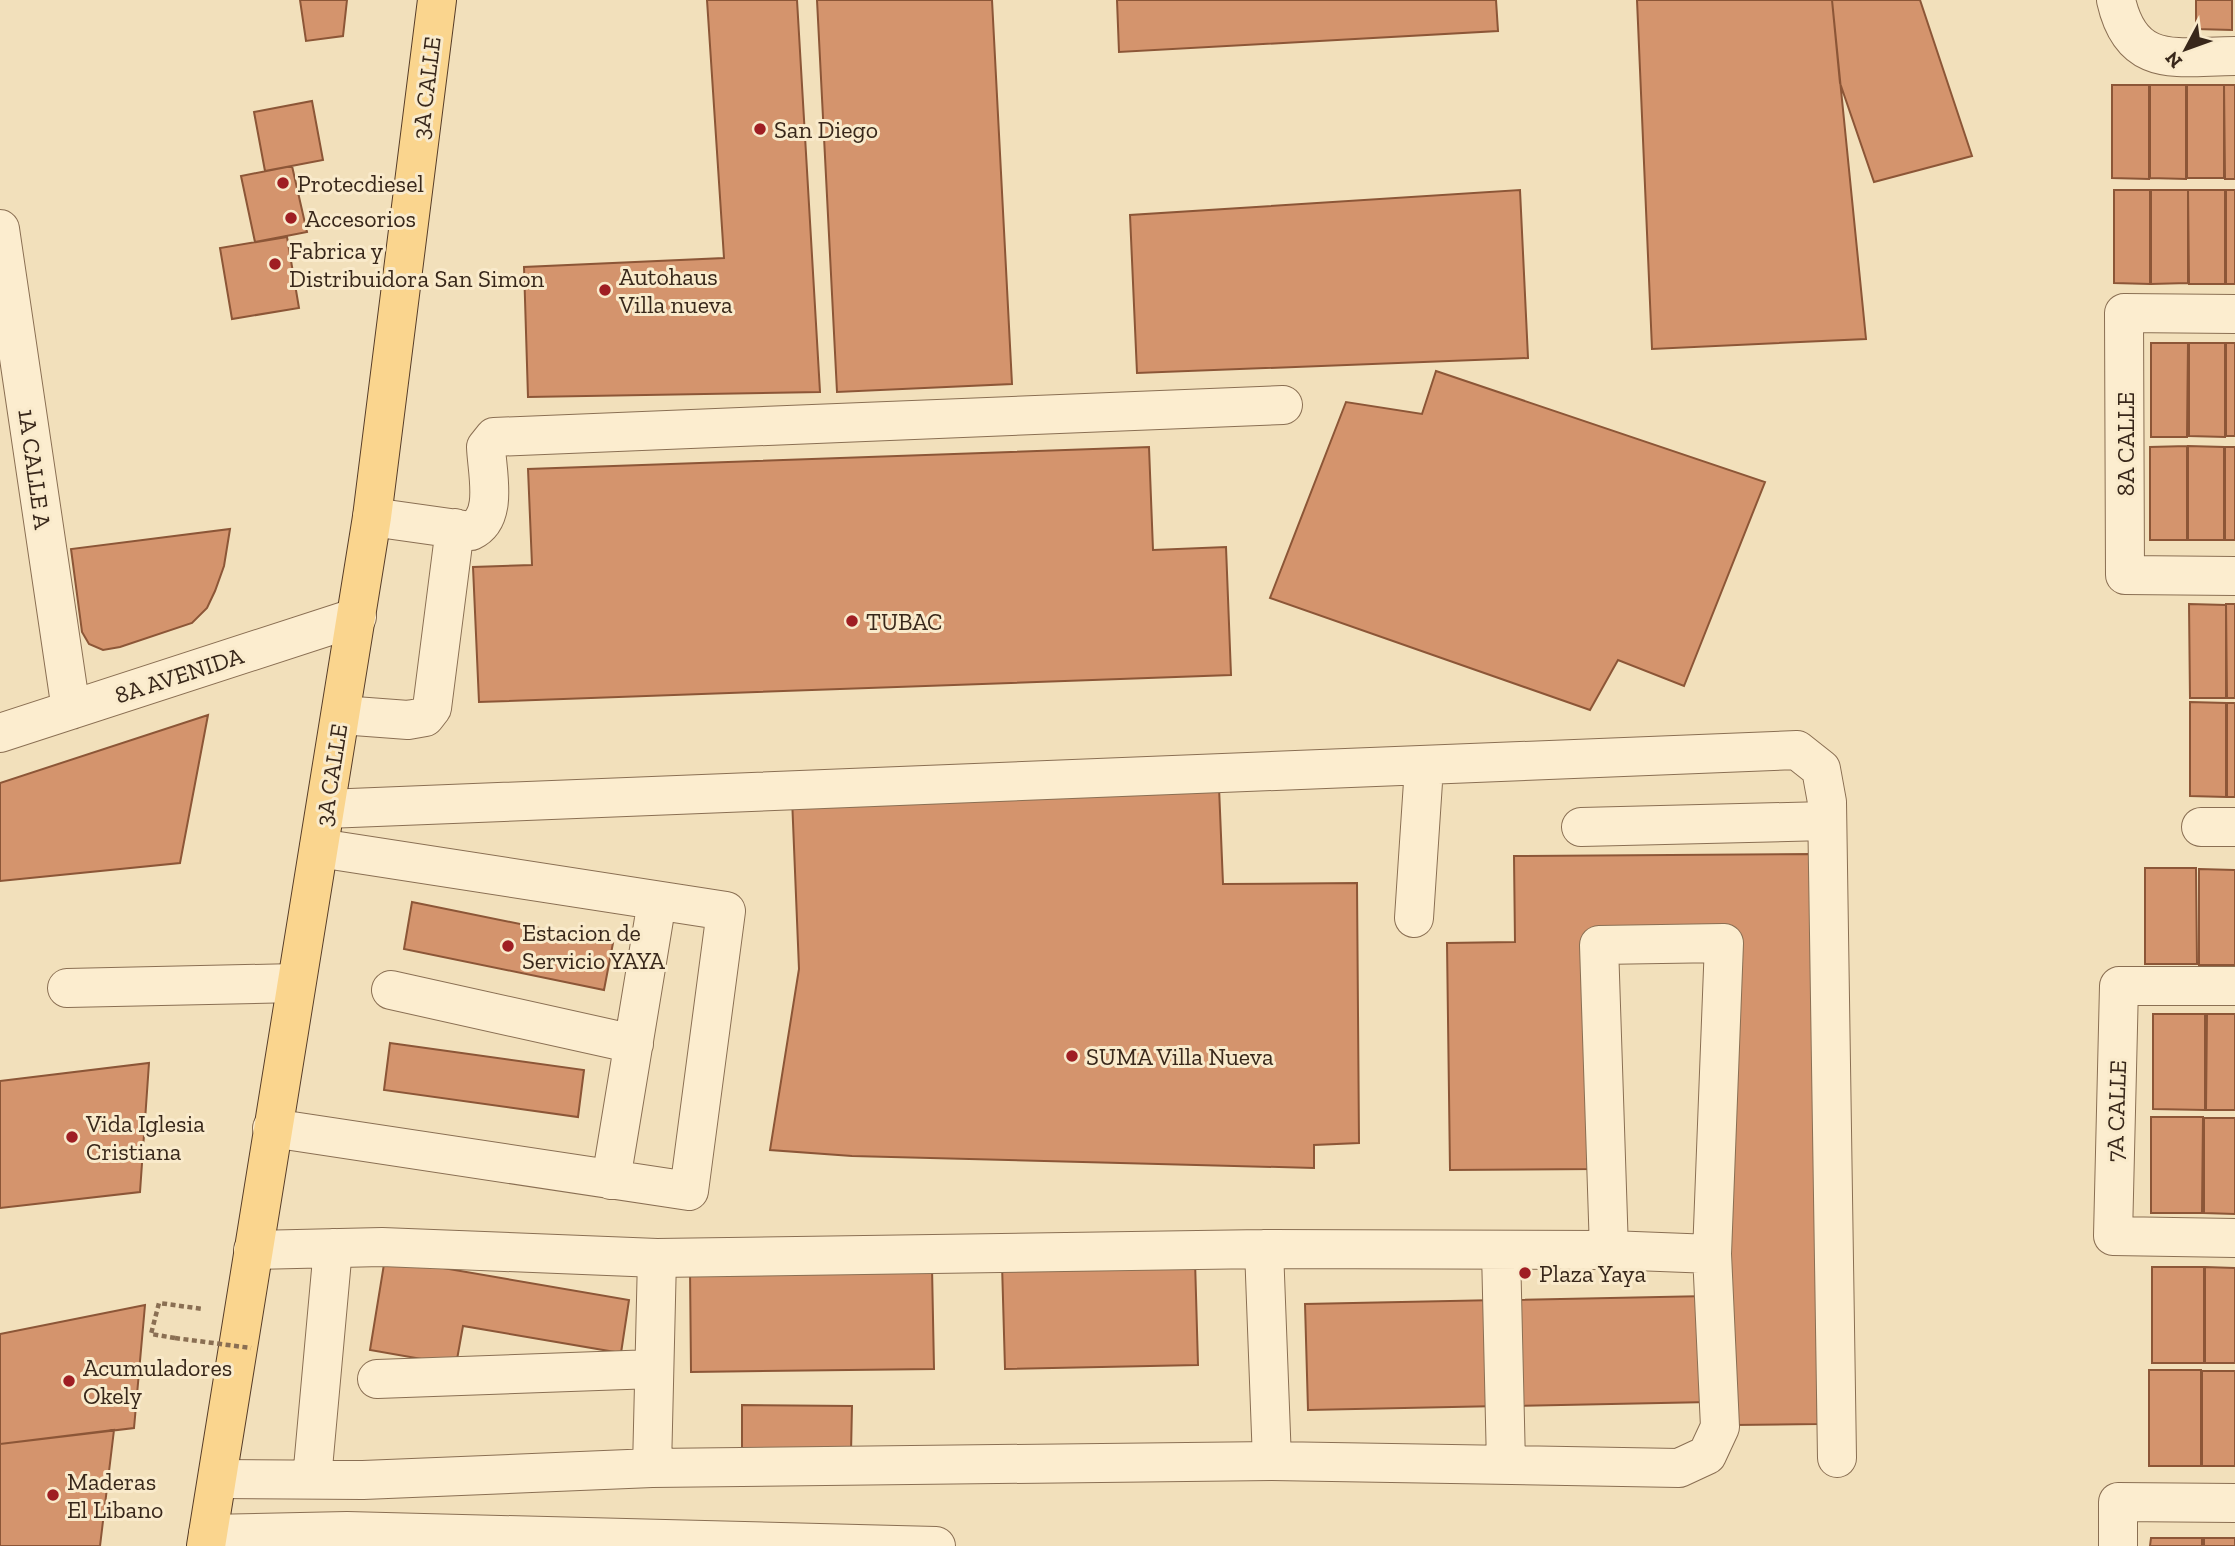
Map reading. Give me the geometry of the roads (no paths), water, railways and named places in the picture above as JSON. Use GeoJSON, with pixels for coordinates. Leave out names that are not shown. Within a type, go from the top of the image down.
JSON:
{"type":"FeatureCollection","features":[{"type":"Feature","properties":{"kind":"main road","name":"3A CALLE"},"geometry":{"type":"LineString","coordinates":[[207,1540],[219,1479],[231,1376],[372,517],[437,0]]}},
{"type":"Feature","properties":{"kind":"street"},"geometry":{"type":"LineString","coordinates":[[2116,0],[2128,32],[2138,45],[2154,56],[2235,56]]}},
{"type":"Feature","properties":{"kind":"street","name":"1A CALLE A"},"geometry":{"type":"LineString","coordinates":[[0,229],[71,710]]}},
{"type":"Feature","properties":{"kind":"street","name":"8A CALLE"},"geometry":{"type":"LineString","coordinates":[[2235,314],[2124,313],[2125,575],[2235,576]]}},
{"type":"Feature","properties":{"kind":"street"},"geometry":{"type":"LineString","coordinates":[[372,517],[471,531],[481,526],[488,515],[486,447],[494,437],[1283,405]]}},
{"type":"Feature","properties":{"kind":"street"},"geometry":{"type":"LineString","coordinates":[[341,715],[408,720],[425,717],[432,708],[455,528]]}},
{"type":"Feature","properties":{"kind":"street","name":"8A AVENIDA"},"geometry":{"type":"LineString","coordinates":[[0,733],[357,617]]}},
{"type":"Feature","properties":{"kind":"street"},"geometry":{"type":"LineString","coordinates":[[326,809],[1797,750],[1821,769],[1827,802],[1837,1458]]}},
{"type":"Feature","properties":{"kind":"street"},"geometry":{"type":"LineString","coordinates":[[1414,918],[1424,766]]}},
{"type":"Feature","properties":{"kind":"street"},"geometry":{"type":"LineString","coordinates":[[1581,827],[1826,821]]}},
{"type":"Feature","properties":{"kind":"street"},"geometry":{"type":"LineString","coordinates":[[272,1128],[689,1191],[726,911],[319,848]]}},
{"type":"Feature","properties":{"kind":"street"},"geometry":{"type":"LineString","coordinates":[[611,1180],[657,901]]}},
{"type":"Feature","properties":{"kind":"street"},"geometry":{"type":"LineString","coordinates":[[219,1479],[363,1480],[652,1468],[1272,1461],[1679,1468],[1707,1455],[1720,1427],[1712,1254],[1724,943],[1599,945],[1609,1250]]}},
{"type":"Feature","properties":{"kind":"street"},"geometry":{"type":"LineString","coordinates":[[67,988],[296,983]]}},
{"type":"Feature","properties":{"kind":"street","name":"7A CALLE"},"geometry":{"type":"LineString","coordinates":[[2235,986],[2119,986],[2113,1236],[2235,1238]]}},
{"type":"Feature","properties":{"kind":"street"},"geometry":{"type":"LineString","coordinates":[[391,990],[634,1044]]}},
{"type":"Feature","properties":{"kind":"street"},"geometry":{"type":"LineString","coordinates":[[253,1250],[382,1247],[657,1258],[1264,1249],[1609,1250],[1712,1254]]}},
{"type":"Feature","properties":{"kind":"street"},"geometry":{"type":"LineString","coordinates":[[312,1479],[333,1248]]}},
{"type":"Feature","properties":{"kind":"street"},"geometry":{"type":"LineString","coordinates":[[1264,1249],[1272,1461]]}},
{"type":"Feature","properties":{"kind":"street"},"geometry":{"type":"LineString","coordinates":[[1501,1251],[1506,1464]]}},
{"type":"Feature","properties":{"kind":"street"},"geometry":{"type":"LineString","coordinates":[[652,1468],[657,1258]]}},
{"type":"Feature","properties":{"kind":"street"},"geometry":{"type":"LineString","coordinates":[[377,1379],[654,1369]]}},
{"type":"Feature","properties":{"kind":"street"},"geometry":{"type":"LineString","coordinates":[[2118,1546],[2118,1502],[2235,1503]]}},
{"type":"Feature","properties":{"kind":"street"},"geometry":{"type":"LineString","coordinates":[[207,1540],[347,1531],[476,1540],[936,1546]]}},
{"type":"Feature","properties":{"kind":"place","name":"San Diego"},"geometry":{"type":"Point","coordinates":[760,129]}},
{"type":"Feature","properties":{"kind":"place","name":"Protecdiesel"},"geometry":{"type":"Point","coordinates":[283,183]}},
{"type":"Feature","properties":{"kind":"place","name":"Accesorios"},"geometry":{"type":"Point","coordinates":[291,218]}},
{"type":"Feature","properties":{"kind":"place","name":"Fabrica y Distribuidora San Simon"},"geometry":{"type":"Point","coordinates":[275,264]}},
{"type":"Feature","properties":{"kind":"place","name":"Autohaus Villa nueva"},"geometry":{"type":"Point","coordinates":[605,290]}},
{"type":"Feature","properties":{"kind":"place","name":"TUBAC"},"geometry":{"type":"Point","coordinates":[852,621]}},
{"type":"Feature","properties":{"kind":"place","name":"Estacion de Servicio YAYA"},"geometry":{"type":"Point","coordinates":[508,946]}},
{"type":"Feature","properties":{"kind":"place","name":"SUMA Villa Nueva"},"geometry":{"type":"Point","coordinates":[1072,1056]}},
{"type":"Feature","properties":{"kind":"place","name":"Vida Iglesia Cristiana"},"geometry":{"type":"Point","coordinates":[72,1137]}},
{"type":"Feature","properties":{"kind":"place","name":"Plaza Yaya"},"geometry":{"type":"Point","coordinates":[1525,1273]}},
{"type":"Feature","properties":{"kind":"place","name":"Acumuladores Okely"},"geometry":{"type":"Point","coordinates":[69,1381]}},
{"type":"Feature","properties":{"kind":"place","name":"Maderas El Libano"},"geometry":{"type":"Point","coordinates":[53,1495]}}]}
